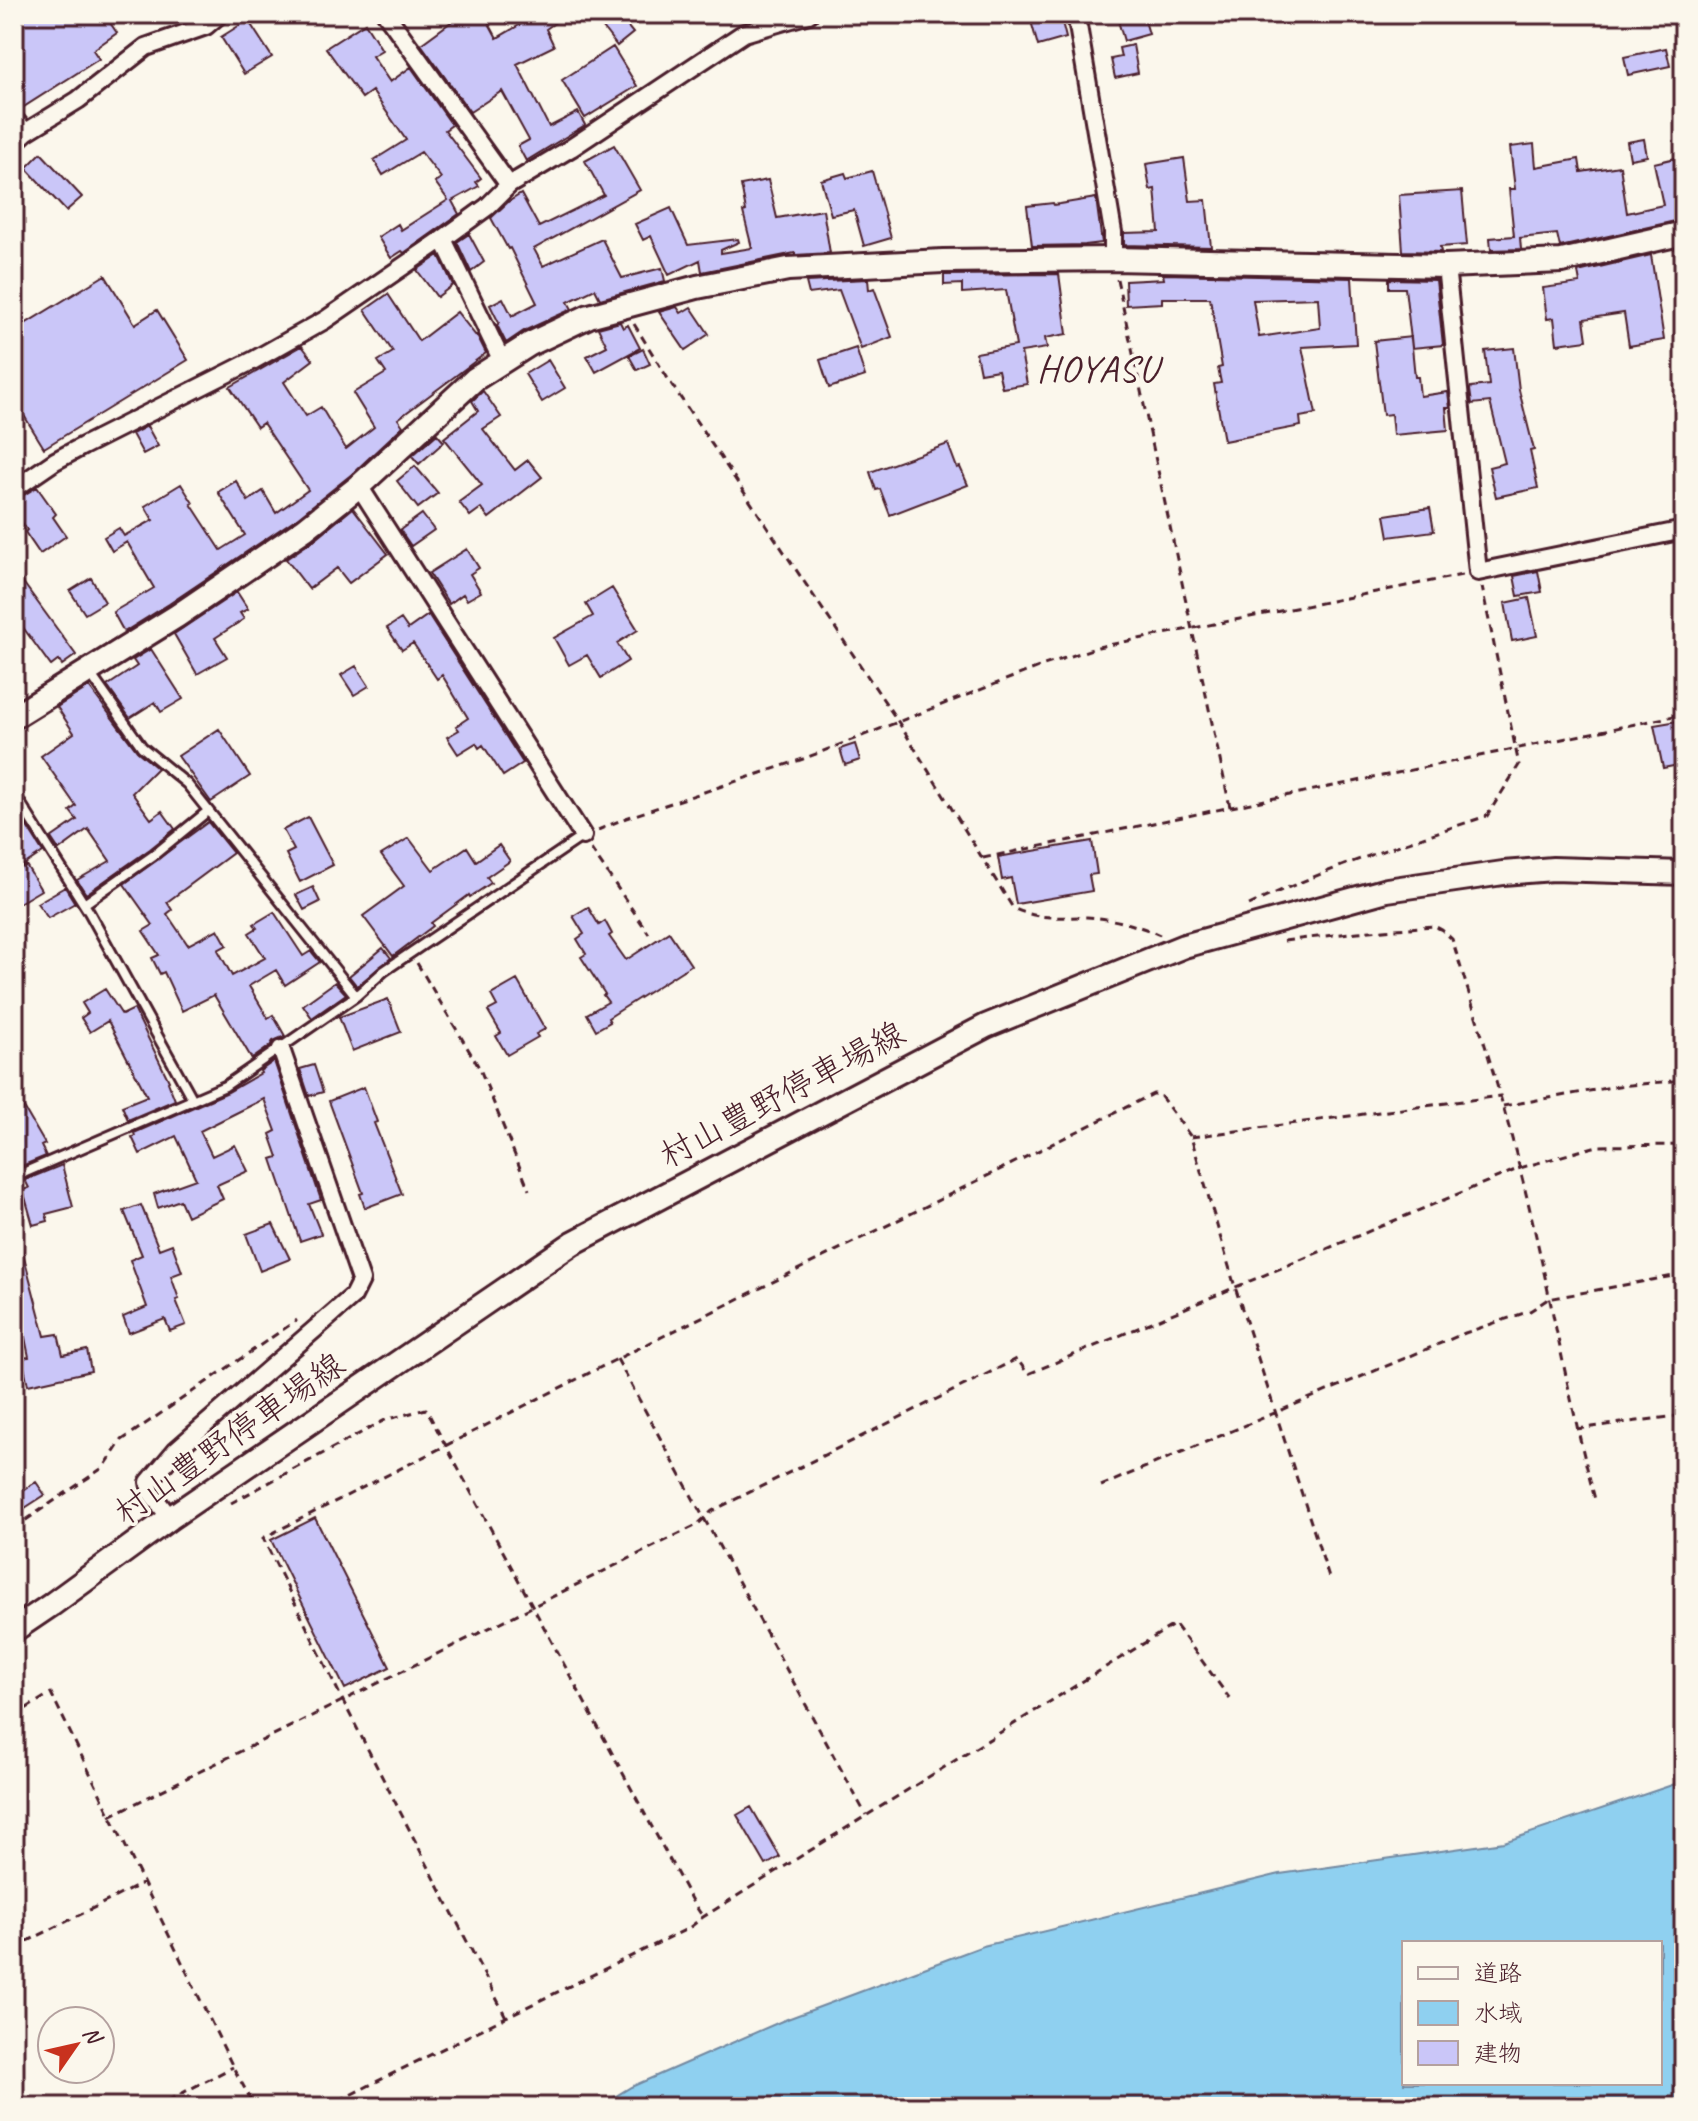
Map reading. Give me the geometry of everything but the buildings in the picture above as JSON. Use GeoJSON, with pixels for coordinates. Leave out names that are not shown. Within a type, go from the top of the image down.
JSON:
{"type":"FeatureCollection","features":[{"type":"Feature","properties":{"kind":"main road"},"geometry":{"type":"LineString","coordinates":[[14,717],[177,616],[305,529],[359,486],[475,379],[530,344],[589,316],[697,287],[788,269],[943,261],[1113,259],[1446,266],[1562,261],[1684,233]]}},
{"type":"Feature","properties":{"kind":"main road","name":"村山豊野停車場線"},"geometry":{"type":"LineString","coordinates":[[14,1630],[170,1518],[573,1243],[986,1026],[1184,946],[1387,890],[1553,869],[1684,873]]}},
{"type":"Feature","properties":{"kind":"street"},"geometry":{"type":"LineString","coordinates":[[14,143],[29,130],[78,100],[146,47],[206,26],[220,14]]}},
{"type":"Feature","properties":{"kind":"street"},"geometry":{"type":"LineString","coordinates":[[386,14],[509,185]]}},
{"type":"Feature","properties":{"kind":"street"},"geometry":{"type":"LineString","coordinates":[[14,489],[55,461],[254,360],[325,320],[487,207],[509,185],[571,148],[744,33],[809,14]]}},
{"type":"Feature","properties":{"kind":"street"},"geometry":{"type":"LineString","coordinates":[[1076,14],[1113,232],[1113,259]]}},
{"type":"Feature","properties":{"kind":"street"},"geometry":{"type":"LineString","coordinates":[[443,239],[502,361]]}},
{"type":"Feature","properties":{"kind":"street"},"geometry":{"type":"LineString","coordinates":[[1446,266],[1478,572],[1684,530]]}},
{"type":"Feature","properties":{"kind":"street"},"geometry":{"type":"LineString","coordinates":[[359,486],[583,836]]}},
{"type":"Feature","properties":{"kind":"street"},"geometry":{"type":"LineString","coordinates":[[170,1518],[151,1493],[149,1482],[176,1450],[353,1296],[361,1280],[281,1049]]}},
{"type":"Feature","properties":{"kind":"lane"},"geometry":{"type":"LineString","coordinates":[[14,113],[29,130]]}},
{"type":"Feature","properties":{"kind":"lane"},"geometry":{"type":"LineString","coordinates":[[89,671],[142,747],[187,784],[356,996]]}},
{"type":"Feature","properties":{"kind":"lane"},"geometry":{"type":"LineString","coordinates":[[14,793],[84,904],[193,1100]]}},
{"type":"Feature","properties":{"kind":"lane"},"geometry":{"type":"LineString","coordinates":[[84,904],[154,855],[208,811]]}},
{"type":"Feature","properties":{"kind":"lane"},"geometry":{"type":"LineString","coordinates":[[14,1177],[225,1086],[356,996],[411,952],[583,836]]}},
{"type":"Feature","properties":{"kind":"path"},"geometry":{"type":"LineString","coordinates":[[1113,259],[1230,807]]}},
{"type":"Feature","properties":{"kind":"path"},"geometry":{"type":"LineString","coordinates":[[624,307],[670,382],[899,723],[1013,908],[1048,918],[1101,918],[1129,924],[1184,946]]}},
{"type":"Feature","properties":{"kind":"path"},"geometry":{"type":"LineString","coordinates":[[649,934],[583,836],[626,818],[803,759],[1098,647],[1478,572],[1519,765],[1487,816],[1303,880],[1250,905]]}},
{"type":"Feature","properties":{"kind":"path"},"geometry":{"type":"LineString","coordinates":[[983,858],[1684,714]]}},
{"type":"Feature","properties":{"kind":"path"},"geometry":{"type":"LineString","coordinates":[[1282,941],[1434,926],[1452,939],[1520,1168],[1576,1429],[1596,1503]]}},
{"type":"Feature","properties":{"kind":"path"},"geometry":{"type":"LineString","coordinates":[[411,952],[480,1069],[529,1190]]}},
{"type":"Feature","properties":{"kind":"path"},"geometry":{"type":"LineString","coordinates":[[1503,1106],[1618,1086],[1684,1080]]}},
{"type":"Feature","properties":{"kind":"path"},"geometry":{"type":"LineString","coordinates":[[506,2017],[263,1538],[617,1359],[1153,1094],[1159,1094],[1191,1137],[1235,1287],[1330,1581]]}},
{"type":"Feature","properties":{"kind":"path"},"geometry":{"type":"LineString","coordinates":[[1191,1137],[1500,1096]]}},
{"type":"Feature","properties":{"kind":"path"},"geometry":{"type":"LineString","coordinates":[[110,1816],[533,1608],[697,1525],[712,1511],[1017,1359],[1028,1374],[1520,1168],[1597,1146],[1684,1145]]}},
{"type":"Feature","properties":{"kind":"path"},"geometry":{"type":"LineString","coordinates":[[1101,1486],[1465,1333],[1530,1311],[1548,1299],[1684,1274]]}},
{"type":"Feature","properties":{"kind":"path"},"geometry":{"type":"LineString","coordinates":[[14,1528],[104,1467],[122,1440],[308,1313]]}},
{"type":"Feature","properties":{"kind":"path"},"geometry":{"type":"LineString","coordinates":[[617,1359],[866,1815]]}},
{"type":"Feature","properties":{"kind":"path"},"geometry":{"type":"LineString","coordinates":[[229,1504],[385,1420],[426,1409],[703,1917]]}},
{"type":"Feature","properties":{"kind":"path"},"geometry":{"type":"LineString","coordinates":[[1576,1429],[1684,1415]]}},
{"type":"Feature","properties":{"kind":"path"},"geometry":{"type":"LineString","coordinates":[[326,2107],[689,1928],[1175,1624],[1230,1699]]}},
{"type":"Feature","properties":{"kind":"path"},"geometry":{"type":"LineString","coordinates":[[14,1716],[51,1693],[255,2107]]}},
{"type":"Feature","properties":{"kind":"path"},"geometry":{"type":"LineString","coordinates":[[14,1948],[143,1883]]}},
{"type":"Feature","properties":{"kind":"path"},"geometry":{"type":"LineString","coordinates":[[155,2107],[233,2067]]}},
{"type":"Feature","properties":{"kind":"water"},"geometry":{"type":"Polygon","coordinates":[[[1684,1781],[1684,2107],[598,2107],[631,2087],[782,2021],[983,1946],[1280,1874],[1504,1842],[1684,1781]]]}},
{"type":"Feature","properties":{"kind":"district","name":"HOYASU"},"geometry":{"type":"Point","coordinates":[1098,368]}}]}
